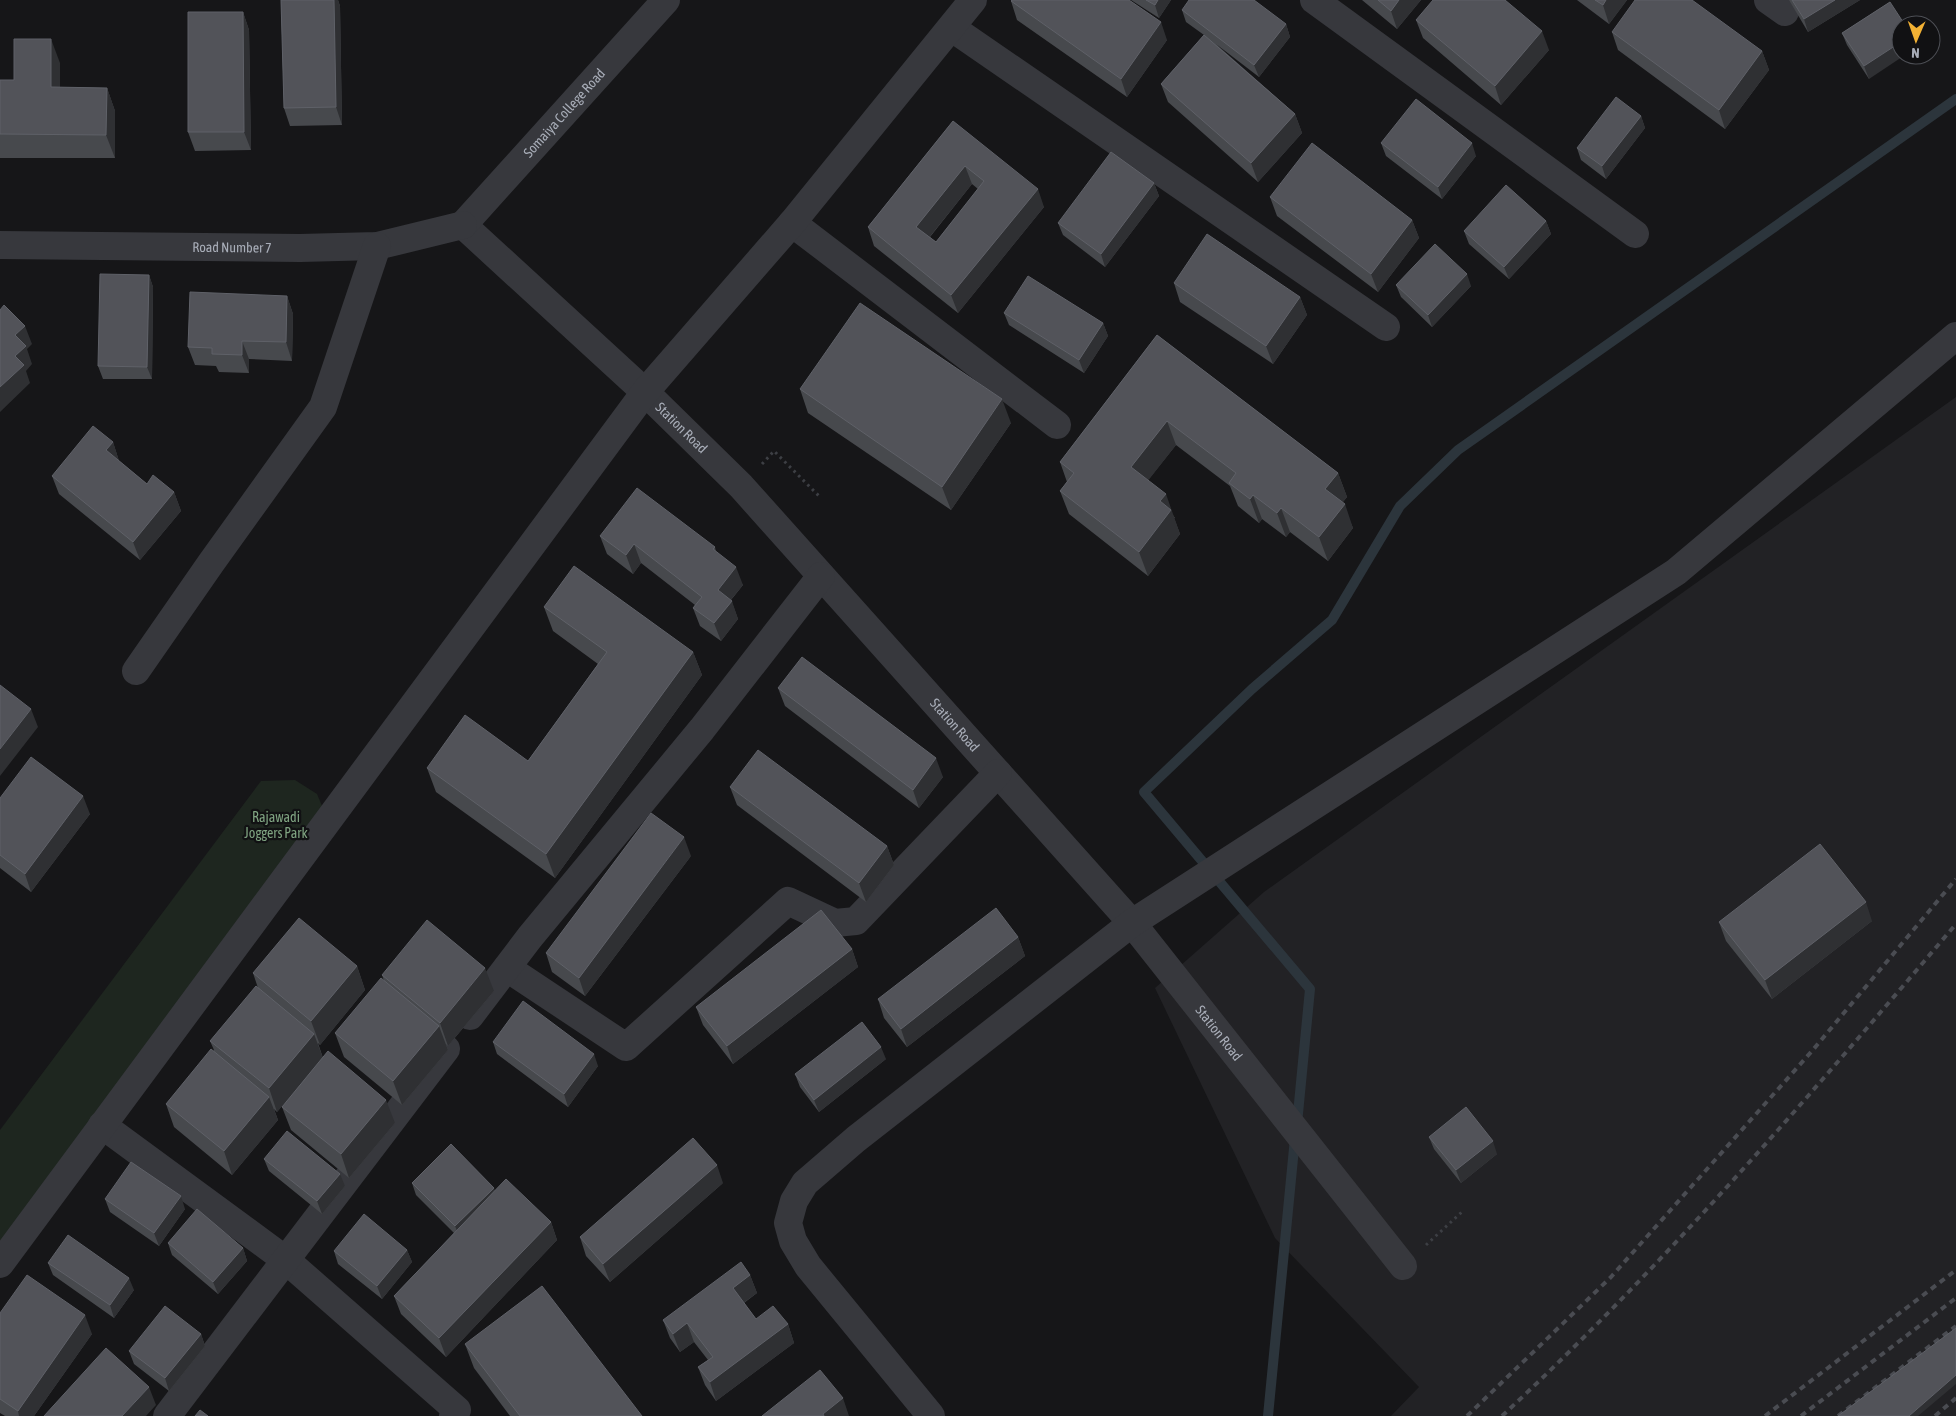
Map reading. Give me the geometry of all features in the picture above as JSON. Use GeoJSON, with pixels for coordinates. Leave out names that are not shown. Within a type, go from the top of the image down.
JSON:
{"type":"FeatureCollection","features":[{"type":"Feature","properties":{"kind":"street","name":"Somaiya College Road"},"geometry":{"type":"LineString","coordinates":[[463,225],[666,0]]}},
{"type":"Feature","properties":{"kind":"street"},"geometry":{"type":"LineString","coordinates":[[0,1264],[645,392],[792,223],[973,0]]}},
{"type":"Feature","properties":{"kind":"street"},"geometry":{"type":"LineString","coordinates":[[1314,0],[1635,234]]}},
{"type":"Feature","properties":{"kind":"street"},"geometry":{"type":"LineString","coordinates":[[952,28],[1386,327]]}},
{"type":"Feature","properties":{"kind":"street"},"geometry":{"type":"LineString","coordinates":[[792,223],[1057,425]]}},
{"type":"Feature","properties":{"kind":"street","name":"Road Number 7"},"geometry":{"type":"LineString","coordinates":[[0,245],[300,248],[376,246],[463,225]]}},
{"type":"Feature","properties":{"kind":"street","name":"Station Road"},"geometry":{"type":"LineString","coordinates":[[463,225],[645,392],[742,486],[1132,923],[1403,1266]]}},
{"type":"Feature","properties":{"kind":"street"},"geometry":{"type":"LineString","coordinates":[[136,671],[323,407],[376,246]]}},
{"type":"Feature","properties":{"kind":"street"},"geometry":{"type":"LineString","coordinates":[[931,1416],[808,1266],[793,1241],[788,1223],[794,1201],[805,1183],[856,1139],[1132,923],[1676,572],[1956,336]]}},
{"type":"Feature","properties":{"kind":"street"},"geometry":{"type":"LineString","coordinates":[[167,1416],[287,1261],[530,937],[702,729],[821,576]]}},
{"type":"Feature","properties":{"kind":"street"},"geometry":{"type":"LineString","coordinates":[[507,968],[626,1046],[788,901],[836,923],[856,921],[998,774]]}},
{"type":"Feature","properties":{"kind":"street"},"geometry":{"type":"LineString","coordinates":[[102,1125],[287,1261],[457,1410],[453,1416]]}},
{"type":"Feature","properties":{"kind":"path"},"geometry":{"type":"LineString","coordinates":[[774,451],[819,496]]}},
{"type":"Feature","properties":{"kind":"path"},"geometry":{"type":"LineString","coordinates":[[1403,1266],[1464,1210]]}},
{"type":"Feature","properties":{"kind":"shaded area"},"geometry":{"type":"Polygon","coordinates":[[[1956,397],[1956,1416],[1391,1416],[1419,1387],[1275,1238],[1155,988],[1264,892],[1956,397]]]}},
{"type":"Feature","properties":{"kind":"green space","name":"Rajawadi Joggers Park"},"geometry":{"type":"Polygon","coordinates":[[[295,780],[317,794],[328,820],[0,1253],[0,1130],[261,781],[295,780]]]}},
{"type":"Feature","properties":{"kind":"building"},"geometry":{"type":"Polygon","coordinates":[[[281,0],[334,0],[336,107],[284,108],[281,0]]]}},
{"type":"Feature","properties":{"kind":"building"},"geometry":{"type":"Polygon","coordinates":[[[1012,0],[1129,0],[1161,22],[1121,79],[1012,0]]]}},
{"type":"Feature","properties":{"kind":"building"},"geometry":{"type":"Polygon","coordinates":[[[1146,0],[1158,0],[1155,5],[1146,0]]]}},
{"type":"Feature","properties":{"kind":"building"},"geometry":{"type":"Polygon","coordinates":[[[1189,0],[1254,0],[1286,24],[1254,65],[1182,10],[1189,0]]]}},
{"type":"Feature","properties":{"kind":"building"},"geometry":{"type":"Polygon","coordinates":[[[1378,0],[1399,0],[1391,11],[1378,0]]]}},
{"type":"Feature","properties":{"kind":"building"},"geometry":{"type":"Polygon","coordinates":[[[1433,0],[1505,0],[1542,31],[1495,86],[1416,20],[1433,0]]]}},
{"type":"Feature","properties":{"kind":"building"},"geometry":{"type":"Polygon","coordinates":[[[1595,0],[1606,0],[1603,5],[1595,0]]]}},
{"type":"Feature","properties":{"kind":"building"},"geometry":{"type":"Polygon","coordinates":[[[1635,0],[1692,0],[1762,51],[1719,110],[1612,32],[1635,0]]]}},
{"type":"Feature","properties":{"kind":"building"},"geometry":{"type":"Polygon","coordinates":[[[1792,0],[1835,0],[1804,19],[1792,0]]]}},
{"type":"Feature","properties":{"kind":"building"},"geometry":{"type":"Polygon","coordinates":[[[1890,2],[1898,15],[1891,15],[1891,48],[1864,66],[1842,33],[1890,2]]]}},
{"type":"Feature","properties":{"kind":"building"},"geometry":{"type":"Polygon","coordinates":[[[188,12],[243,12],[244,132],[188,132],[188,12]]]}},
{"type":"Feature","properties":{"kind":"building"},"geometry":{"type":"Polygon","coordinates":[[[1204,35],[1295,114],[1251,163],[1161,84],[1204,35]]]}},
{"type":"Feature","properties":{"kind":"building"},"geometry":{"type":"Polygon","coordinates":[[[14,39],[51,39],[51,87],[107,88],[106,135],[0,134],[0,80],[14,80],[14,39]]]}},
{"type":"Feature","properties":{"kind":"building"},"geometry":{"type":"Polygon","coordinates":[[[1616,97],[1641,116],[1602,166],[1577,148],[1616,97]]]}},
{"type":"Feature","properties":{"kind":"building"},"geometry":{"type":"Polygon","coordinates":[[[1416,99],[1472,143],[1438,187],[1381,143],[1416,99]]]}},
{"type":"Feature","properties":{"kind":"building"},"geometry":{"type":"Polygon","coordinates":[[[953,121],[1038,189],[951,295],[868,227],[953,121]],[[965,166],[916,227],[936,242],[984,181],[965,166]]]}},
{"type":"Feature","properties":{"kind":"building"},"geometry":{"type":"Polygon","coordinates":[[[1312,143],[1412,220],[1371,274],[1270,197],[1312,143]]]}},
{"type":"Feature","properties":{"kind":"building"},"geometry":{"type":"Polygon","coordinates":[[[1111,152],[1154,183],[1101,254],[1058,223],[1111,152]]]}},
{"type":"Feature","properties":{"kind":"building"},"geometry":{"type":"Polygon","coordinates":[[[1506,185],[1546,221],[1504,267],[1464,231],[1506,185]]]}},
{"type":"Feature","properties":{"kind":"building"},"geometry":{"type":"Polygon","coordinates":[[[1207,234],[1300,297],[1266,346],[1174,283],[1207,234]]]}},
{"type":"Feature","properties":{"kind":"building"},"geometry":{"type":"Polygon","coordinates":[[[1435,244],[1467,274],[1428,315],[1396,285],[1435,244]]]}},
{"type":"Feature","properties":{"kind":"building"},"geometry":{"type":"Polygon","coordinates":[[[100,274],[149,275],[147,367],[98,366],[100,274]]]}},
{"type":"Feature","properties":{"kind":"building"},"geometry":{"type":"Polygon","coordinates":[[[1028,276],[1103,323],[1079,360],[1004,313],[1028,276]]]}},
{"type":"Feature","properties":{"kind":"building"},"geometry":{"type":"Polygon","coordinates":[[[190,292],[287,296],[286,342],[242,341],[242,355],[212,354],[212,348],[188,347],[190,292]]]}},
{"type":"Feature","properties":{"kind":"building"},"geometry":{"type":"Polygon","coordinates":[[[860,303],[1002,399],[942,487],[800,389],[860,303]]]}},
{"type":"Feature","properties":{"kind":"building"},"geometry":{"type":"Polygon","coordinates":[[[4,305],[25,326],[15,335],[26,346],[15,356],[24,365],[0,387],[0,310],[4,305]]]}},
{"type":"Feature","properties":{"kind":"building"},"geometry":{"type":"Polygon","coordinates":[[[1157,335],[1338,473],[1325,489],[1345,504],[1319,537],[1281,508],[1277,513],[1253,495],[1250,499],[1229,483],[1236,473],[1167,421],[1131,467],[1166,494],[1160,501],[1171,510],[1139,552],[1060,491],[1074,473],[1060,462],[1157,335]]]}},
{"type":"Feature","properties":{"kind":"building"},"geometry":{"type":"Polygon","coordinates":[[[93,426],[113,442],[106,450],[147,484],[153,475],[174,492],[133,542],[52,476],[93,426]]]}},
{"type":"Feature","properties":{"kind":"building"},"geometry":{"type":"Polygon","coordinates":[[[637,488],[715,547],[713,549],[736,567],[718,590],[732,601],[714,623],[693,608],[702,597],[634,544],[626,555],[600,536],[637,488]]]}},
{"type":"Feature","properties":{"kind":"building"},"geometry":{"type":"Polygon","coordinates":[[[574,566],[693,652],[546,854],[427,768],[465,715],[528,761],[607,652],[544,607],[574,566]]]}},
{"type":"Feature","properties":{"kind":"building"},"geometry":{"type":"Polygon","coordinates":[[[802,657],[936,758],[913,790],[778,688],[802,657]]]}},
{"type":"Feature","properties":{"kind":"building"},"geometry":{"type":"Polygon","coordinates":[[[0,685],[31,709],[0,749],[0,685]]]}},
{"type":"Feature","properties":{"kind":"building"},"geometry":{"type":"Polygon","coordinates":[[[758,750],[887,846],[859,883],[730,787],[758,750]]]}},
{"type":"Feature","properties":{"kind":"building"},"geometry":{"type":"Polygon","coordinates":[[[31,757],[83,796],[25,874],[0,855],[0,798],[31,757]]]}},
{"type":"Feature","properties":{"kind":"building"},"geometry":{"type":"Polygon","coordinates":[[[651,813],[684,837],[579,978],[546,953],[651,813]]]}},
{"type":"Feature","properties":{"kind":"building"},"geometry":{"type":"Polygon","coordinates":[[[1820,844],[1866,902],[1765,980],[1719,922],[1820,844]]]}},
{"type":"Feature","properties":{"kind":"building"},"geometry":{"type":"Polygon","coordinates":[[[996,908],[1018,937],[901,1029],[878,999],[996,908]]]}},
{"type":"Feature","properties":{"kind":"building"},"geometry":{"type":"Polygon","coordinates":[[[821,910],[852,949],[727,1046],[696,1007],[821,910]]]}},
{"type":"Feature","properties":{"kind":"building"},"geometry":{"type":"Polygon","coordinates":[[[299,918],[357,966],[311,1021],[253,973],[299,918]]]}},
{"type":"Feature","properties":{"kind":"building"},"geometry":{"type":"Polygon","coordinates":[[[427,920],[485,968],[440,1023],[382,975],[427,920]]]}},
{"type":"Feature","properties":{"kind":"building"},"geometry":{"type":"Polygon","coordinates":[[[381,978],[439,1026],[393,1081],[335,1033],[381,978]]]}},
{"type":"Feature","properties":{"kind":"building"},"geometry":{"type":"Polygon","coordinates":[[[256,986],[314,1034],[269,1088],[210,1041],[256,986]]]}},
{"type":"Feature","properties":{"kind":"building"},"geometry":{"type":"Polygon","coordinates":[[[523,1001],[594,1054],[564,1094],[493,1042],[523,1001]]]}},
{"type":"Feature","properties":{"kind":"building"},"geometry":{"type":"Polygon","coordinates":[[[862,1022],[881,1047],[814,1100],[795,1074],[862,1022]]]}},
{"type":"Feature","properties":{"kind":"building"},"geometry":{"type":"Polygon","coordinates":[[[211,1049],[269,1097],[224,1151],[166,1104],[211,1049]]]}},
{"type":"Feature","properties":{"kind":"building"},"geometry":{"type":"Polygon","coordinates":[[[328,1051],[386,1100],[341,1154],[282,1107],[328,1051]]]}},
{"type":"Feature","properties":{"kind":"building"},"geometry":{"type":"Polygon","coordinates":[[[1466,1107],[1493,1141],[1456,1170],[1429,1137],[1466,1107]]]}},
{"type":"Feature","properties":{"kind":"building"},"geometry":{"type":"Polygon","coordinates":[[[287,1131],[340,1174],[317,1201],[264,1159],[287,1131]]]}},
{"type":"Feature","properties":{"kind":"building"},"geometry":{"type":"Polygon","coordinates":[[[693,1138],[717,1165],[603,1264],[580,1237],[693,1138]]]}},
{"type":"Feature","properties":{"kind":"building"},"geometry":{"type":"Polygon","coordinates":[[[451,1144],[494,1188],[455,1226],[412,1183],[451,1144]]]}},
{"type":"Feature","properties":{"kind":"building"},"geometry":{"type":"Polygon","coordinates":[[[131,1162],[181,1196],[154,1233],[105,1199],[131,1162]]]}},
{"type":"Feature","properties":{"kind":"building"},"geometry":{"type":"Polygon","coordinates":[[[506,1179],[551,1222],[439,1338],[394,1296],[506,1179]]]}},
{"type":"Feature","properties":{"kind":"building"},"geometry":{"type":"Polygon","coordinates":[[[197,1209],[243,1248],[213,1282],[168,1243],[197,1209]]]}},
{"type":"Feature","properties":{"kind":"building"},"geometry":{"type":"Polygon","coordinates":[[[364,1214],[407,1250],[377,1286],[334,1251],[364,1214]]]}},
{"type":"Feature","properties":{"kind":"building"},"geometry":{"type":"Polygon","coordinates":[[[68,1235],[129,1278],[110,1305],[48,1263],[68,1235]]]}},
{"type":"Feature","properties":{"kind":"building"},"geometry":{"type":"Polygon","coordinates":[[[741,1262],[750,1275],[733,1288],[756,1319],[773,1306],[788,1324],[710,1382],[698,1367],[713,1357],[687,1323],[673,1334],[663,1320],[741,1262]]]}},
{"type":"Feature","properties":{"kind":"building"},"geometry":{"type":"Polygon","coordinates":[[[27,1275],[85,1315],[18,1411],[0,1399],[0,1313],[27,1275]]]}},
{"type":"Feature","properties":{"kind":"building"},"geometry":{"type":"Polygon","coordinates":[[[542,1286],[642,1416],[520,1416],[465,1344],[542,1286]]]}},
{"type":"Feature","properties":{"kind":"building"},"geometry":{"type":"Polygon","coordinates":[[[165,1306],[201,1334],[165,1378],[129,1351],[165,1306]]]}},
{"type":"Feature","properties":{"kind":"building"},"geometry":{"type":"Polygon","coordinates":[[[1956,1328],[1956,1375],[1909,1416],[1838,1416],[1956,1328]]]}},
{"type":"Feature","properties":{"kind":"building"},"geometry":{"type":"Polygon","coordinates":[[[106,1348],[149,1387],[122,1416],[44,1416],[106,1348]]]}},
{"type":"Feature","properties":{"kind":"building"},"geometry":{"type":"Polygon","coordinates":[[[820,1370],[843,1398],[823,1414],[824,1416],[762,1416],[820,1370]]]}},
{"type":"Feature","properties":{"kind":"building"},"geometry":{"type":"Polygon","coordinates":[[[200,1410],[208,1416],[195,1416],[200,1410]]]}},
{"type":"Feature","properties":{"kind":"waterway"},"geometry":{"type":"LineString","coordinates":[[1297,1124],[1310,989],[1144,792],[1252,689],[1332,620],[1400,506],[1458,450],[1956,99]]}},
{"type":"Feature","properties":{"kind":"waterway"},"geometry":{"type":"LineString","coordinates":[[1268,1416],[1295,1138]]}},
{"type":"Feature","properties":{"kind":"railway"},"geometry":{"type":"LineString","coordinates":[[1467,1416],[1611,1277],[1812,1051],[1956,879]]}},
{"type":"Feature","properties":{"kind":"railway"},"geometry":{"type":"LineString","coordinates":[[1502,1416],[1622,1299],[1736,1177],[1956,924]]}},
{"type":"Feature","properties":{"kind":"railway"},"geometry":{"type":"LineString","coordinates":[[1765,1416],[1956,1270]]}},
{"type":"Feature","properties":{"kind":"railway"},"geometry":{"type":"LineString","coordinates":[[1801,1416],[1956,1298]]}},
{"type":"Feature","properties":{"kind":"railway"},"geometry":{"type":"LineString","coordinates":[[1838,1416],[1956,1326]]}},
{"type":"Feature","properties":{"kind":"railway"},"geometry":{"type":"LineString","coordinates":[[1935,1416],[1956,1398]]}}]}
